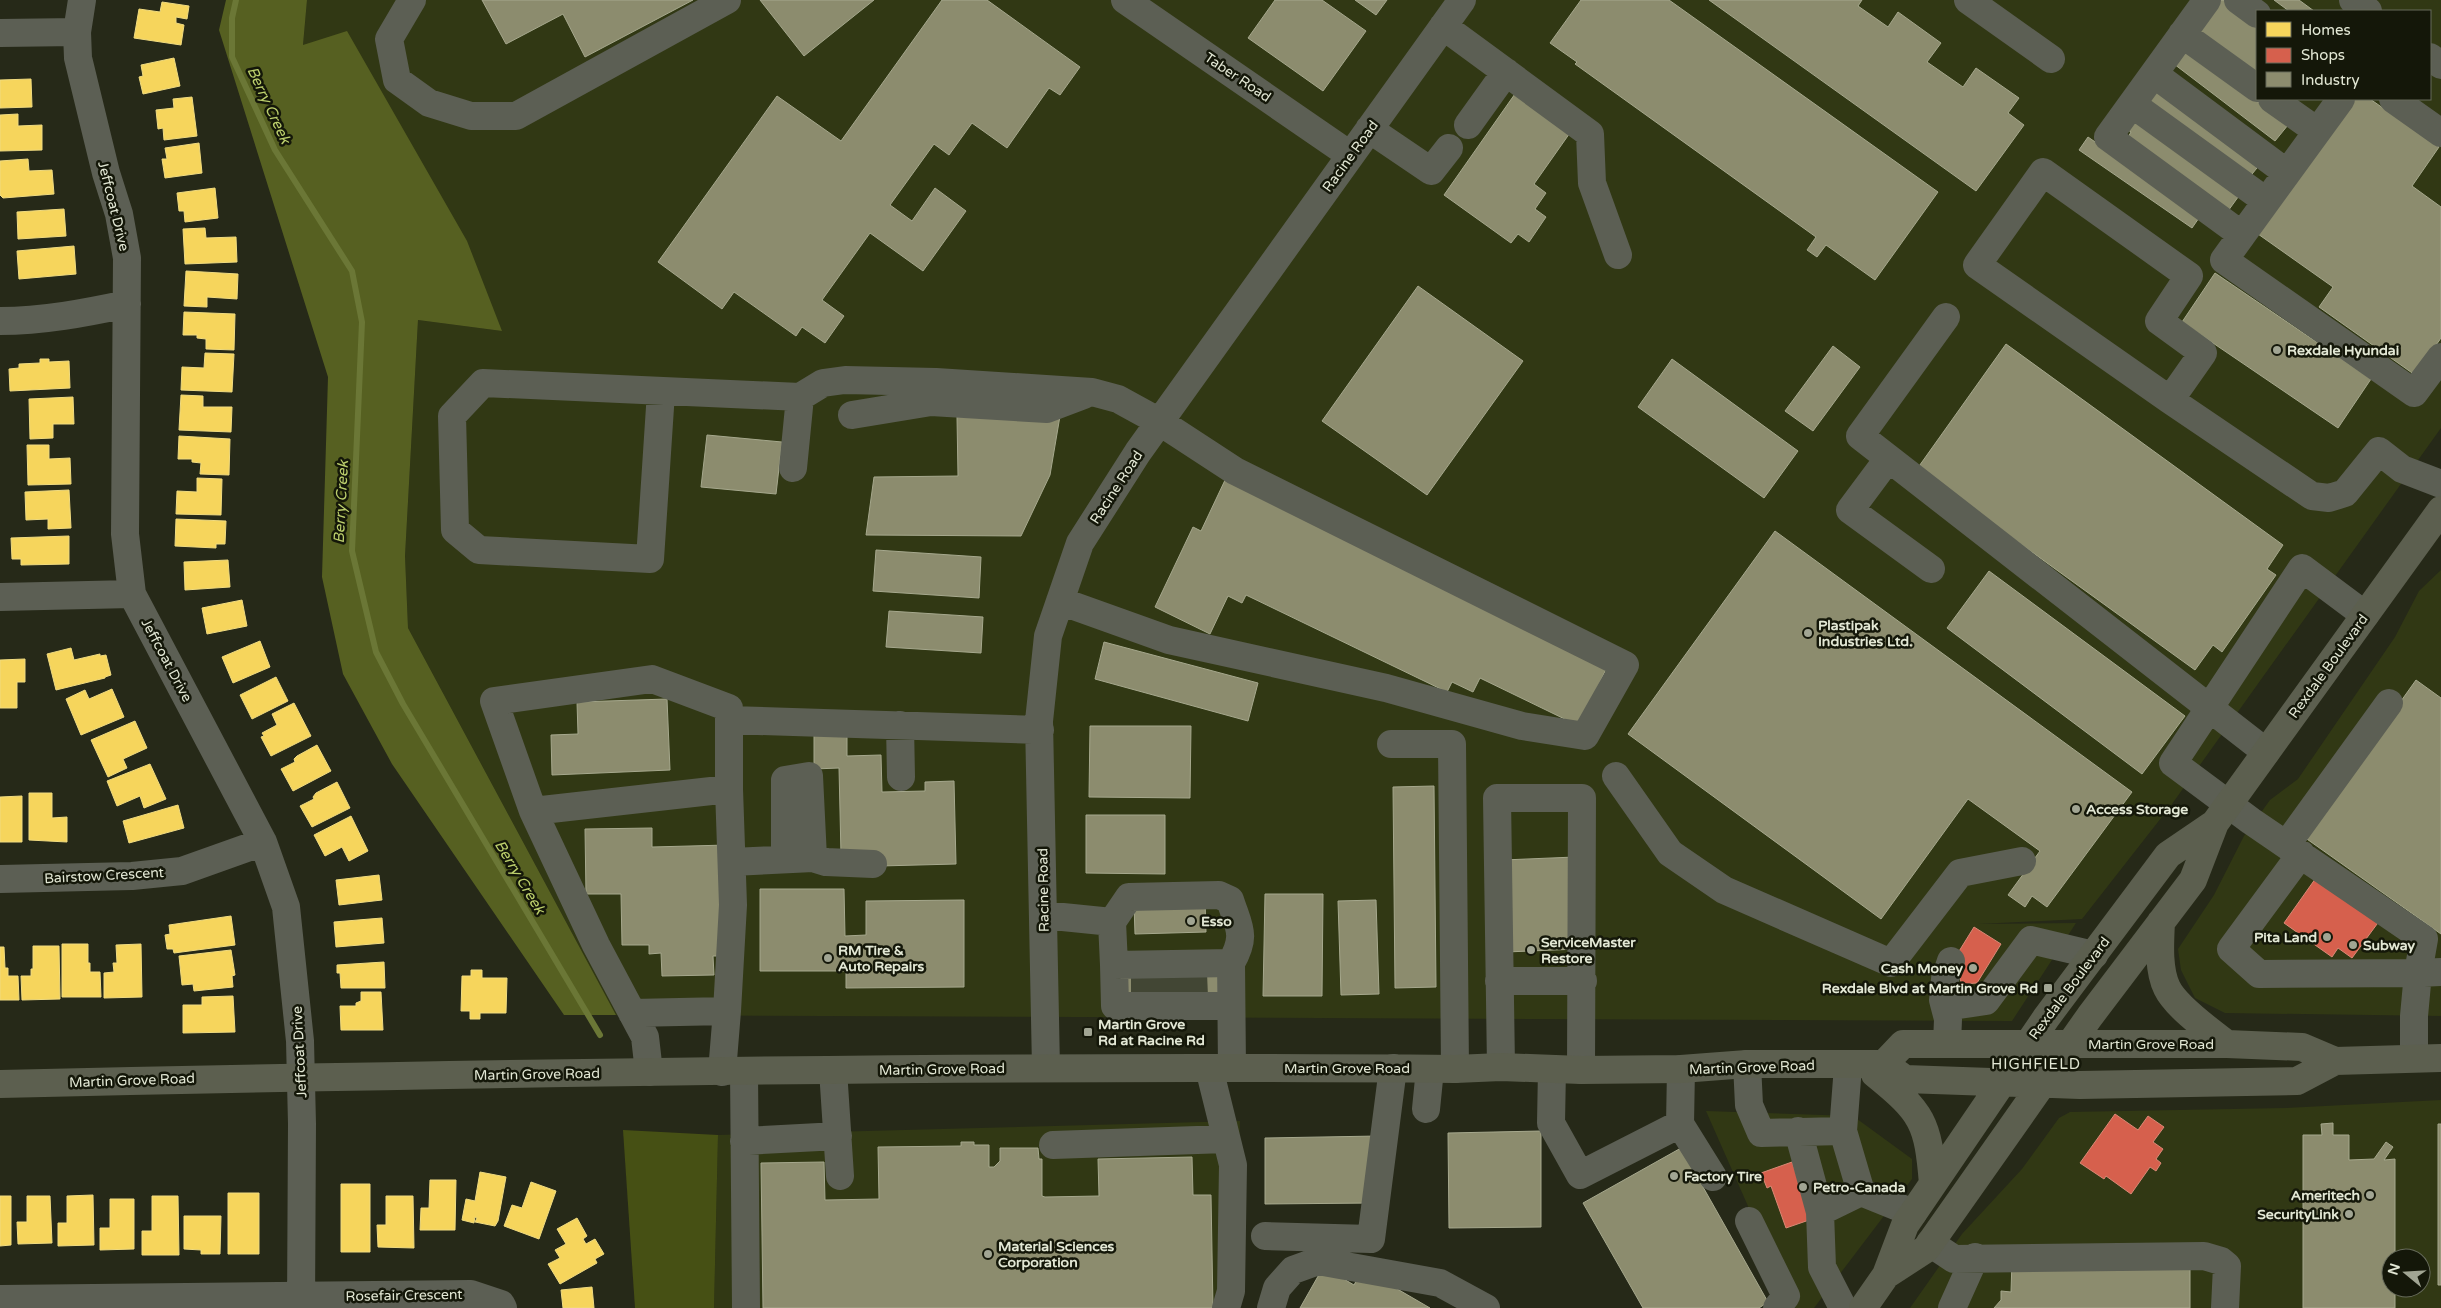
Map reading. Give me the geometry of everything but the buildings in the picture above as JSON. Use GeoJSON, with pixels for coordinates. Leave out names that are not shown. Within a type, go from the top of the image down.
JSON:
{"type":"FeatureCollection","features":[{"type":"Feature","properties":{"kind":"main road","name":"Rexdale Boulevard"},"geometry":{"type":"LineString","coordinates":[[1886,1274],[1926,1249],[2070,1044],[2193,880],[2222,813],[2441,510]]}},
{"type":"Feature","properties":{"kind":"main road","name":"Rexdale Boulevard"},"geometry":{"type":"LineString","coordinates":[[1863,1308],[1886,1274],[1905,1225],[2027,1044],[2168,855],[2222,813]]}},
{"type":"Feature","properties":{"kind":"main road"},"geometry":{"type":"LineString","coordinates":[[2161,922],[2160,955],[2167,988],[2189,1014],[2227,1044]]}},
{"type":"Feature","properties":{"kind":"main road","name":"Martin Grove Road"},"geometry":{"type":"LineString","coordinates":[[1865,1065],[1903,1044],[2227,1044],[2302,1047],[2334,1061],[2441,1058]]}},
{"type":"Feature","properties":{"kind":"main road","name":"Martin Grove Road"},"geometry":{"type":"LineString","coordinates":[[0,1084],[301,1077],[733,1071],[1046,1068],[1442,1069],[1501,1067],[1581,1070],[1681,1069],[1747,1064],[1865,1065],[1905,1079],[2001,1083],[2044,1082],[2080,1085],[2297,1081],[2334,1061]]}},
{"type":"Feature","properties":{"kind":"main road"},"geometry":{"type":"LineString","coordinates":[[1865,1065],[1904,1097],[1923,1121],[1930,1150],[1933,1184]]}},
{"type":"Feature","properties":{"kind":"street","name":"Jeffcoat Drive"},"geometry":{"type":"LineString","coordinates":[[82,0],[77,32],[84,87],[127,258],[125,534],[132,594],[263,842],[286,907],[294,969],[301,1077],[301,1302]]}},
{"type":"Feature","properties":{"kind":"street"},"geometry":{"type":"LineString","coordinates":[[412,0],[389,39],[397,80],[429,103],[471,116],[516,116],[727,0]]}},
{"type":"Feature","properties":{"kind":"street","name":"Taber Road"},"geometry":{"type":"LineString","coordinates":[[1124,0],[1350,155]]}},
{"type":"Feature","properties":{"kind":"street","name":"Racine Road"},"geometry":{"type":"LineString","coordinates":[[1046,1068],[1040,730],[1048,636],[1080,543],[1160,422],[1462,0]]}},
{"type":"Feature","properties":{"kind":"street"},"geometry":{"type":"LineString","coordinates":[[1968,0],[2051,59]]}},
{"type":"Feature","properties":{"kind":"street"},"geometry":{"type":"LineString","coordinates":[[2206,0],[2108,137],[2242,235]]}},
{"type":"Feature","properties":{"kind":"street"},"geometry":{"type":"LineString","coordinates":[[2238,0],[2256,13]]}},
{"type":"Feature","properties":{"kind":"street"},"geometry":{"type":"LineString","coordinates":[[2353,0],[2367,10]]}},
{"type":"Feature","properties":{"kind":"street"},"geometry":{"type":"LineString","coordinates":[[1443,26],[1590,134],[1592,183],[1618,255]]}},
{"type":"Feature","properties":{"kind":"street"},"geometry":{"type":"LineString","coordinates":[[0,34],[77,32]]}},
{"type":"Feature","properties":{"kind":"street"},"geometry":{"type":"LineString","coordinates":[[2182,34],[2256,87]]}},
{"type":"Feature","properties":{"kind":"street"},"geometry":{"type":"LineString","coordinates":[[1468,126],[1506,72]]}},
{"type":"Feature","properties":{"kind":"street"},"geometry":{"type":"LineString","coordinates":[[2154,74],[2287,173]]}},
{"type":"Feature","properties":{"kind":"street"},"geometry":{"type":"LineString","coordinates":[[2273,100],[2317,132]]}},
{"type":"Feature","properties":{"kind":"street"},"geometry":{"type":"LineString","coordinates":[[2340,100],[2224,260],[2414,393],[2441,357]]}},
{"type":"Feature","properties":{"kind":"street"},"geometry":{"type":"LineString","coordinates":[[2394,100],[2441,133]]}},
{"type":"Feature","properties":{"kind":"street"},"geometry":{"type":"LineString","coordinates":[[2132,104],[2266,201]]}},
{"type":"Feature","properties":{"kind":"street"},"geometry":{"type":"LineString","coordinates":[[1369,129],[1431,172],[1449,148]]}},
{"type":"Feature","properties":{"kind":"street"},"geometry":{"type":"LineString","coordinates":[[2170,400],[2203,353],[2159,321],[2189,276],[2043,172],[1977,265],[2170,400],[2312,496],[2328,498],[2345,493],[2379,452],[2402,469],[2441,484]]}},
{"type":"Feature","properties":{"kind":"street"},"geometry":{"type":"LineString","coordinates":[[0,321],[24,321],[77,315],[127,304]]}},
{"type":"Feature","properties":{"kind":"street"},"geometry":{"type":"LineString","coordinates":[[1946,317],[1860,436],[2266,752]]}},
{"type":"Feature","properties":{"kind":"street"},"geometry":{"type":"LineString","coordinates":[[661,392],[650,559],[480,550],[455,530],[452,416],[482,384],[800,397],[824,383],[845,380],[936,382],[1092,392],[1118,399],[1160,422],[1235,471],[1625,665],[1585,736],[1522,726],[1386,688],[1169,640],[1060,601]]}},
{"type":"Feature","properties":{"kind":"street"},"geometry":{"type":"LineString","coordinates":[[852,415],[931,402],[1046,410],[1092,392]]}},
{"type":"Feature","properties":{"kind":"street"},"geometry":{"type":"LineString","coordinates":[[793,468],[800,397]]}},
{"type":"Feature","properties":{"kind":"street"},"geometry":{"type":"LineString","coordinates":[[1888,459],[1850,510],[1931,569]]}},
{"type":"Feature","properties":{"kind":"street"},"geometry":{"type":"LineString","coordinates":[[2365,615],[2302,568],[2173,763],[2222,813],[2251,821],[2424,939],[2430,973],[2414,1016],[2414,1058]]}},
{"type":"Feature","properties":{"kind":"street"},"geometry":{"type":"LineString","coordinates":[[0,597],[132,594]]}},
{"type":"Feature","properties":{"kind":"street"},"geometry":{"type":"LineString","coordinates":[[649,1072],[645,1037],[596,945],[533,811],[494,701],[652,679],[729,708],[729,789],[733,905],[727,1011],[733,1071],[744,1141],[746,1308]]}},
{"type":"Feature","properties":{"kind":"street"},"geometry":{"type":"LineString","coordinates":[[2390,703],[2231,949],[2260,974],[2430,973]]}},
{"type":"Feature","properties":{"kind":"street"},"geometry":{"type":"LineString","coordinates":[[729,720],[1040,730]]}},
{"type":"Feature","properties":{"kind":"street"},"geometry":{"type":"LineString","coordinates":[[900,725],[901,777]]}},
{"type":"Feature","properties":{"kind":"street"},"geometry":{"type":"LineString","coordinates":[[1391,744],[1452,744],[1442,1069],[1426,1110]]}},
{"type":"Feature","properties":{"kind":"street"},"geometry":{"type":"LineString","coordinates":[[785,859],[785,780],[809,776],[813,858]]}},
{"type":"Feature","properties":{"kind":"street"},"geometry":{"type":"LineString","coordinates":[[1616,776],[1670,852],[1724,890],[1891,963],[1960,873],[2022,861]]}},
{"type":"Feature","properties":{"kind":"street"},"geometry":{"type":"LineString","coordinates":[[533,811],[729,789]]}},
{"type":"Feature","properties":{"kind":"street"},"geometry":{"type":"LineString","coordinates":[[1501,1067],[1497,798],[1582,798],[1583,981],[1581,1070]]}},
{"type":"Feature","properties":{"kind":"street","name":"Bairstow Crescent"},"geometry":{"type":"LineString","coordinates":[[0,879],[132,876],[182,871],[263,842]]}},
{"type":"Feature","properties":{"kind":"street"},"geometry":{"type":"LineString","coordinates":[[732,862],[813,858],[826,862],[873,864]]}},
{"type":"Feature","properties":{"kind":"street"},"geometry":{"type":"LineString","coordinates":[[1226,1308],[1231,1291],[1233,1165],[1226,1138],[1220,1068],[1231,1006],[1231,963],[1239,948],[1240,924],[1230,900],[1219,894],[1129,896],[1112,922],[1115,1006],[1231,963]]}},
{"type":"Feature","properties":{"kind":"street"},"geometry":{"type":"LineString","coordinates":[[1043,915],[1112,922]]}},
{"type":"Feature","properties":{"kind":"street"},"geometry":{"type":"LineString","coordinates":[[1945,1007],[1986,1001],[2031,940],[2094,955]]}},
{"type":"Feature","properties":{"kind":"street"},"geometry":{"type":"LineString","coordinates":[[1947,1044],[1948,1020],[1945,1007],[1945,979],[1951,961]]}},
{"type":"Feature","properties":{"kind":"street"},"geometry":{"type":"LineString","coordinates":[[1114,965],[1231,1006]]}},
{"type":"Feature","properties":{"kind":"street"},"geometry":{"type":"LineString","coordinates":[[1499,982],[1583,981]]}},
{"type":"Feature","properties":{"kind":"street"},"geometry":{"type":"LineString","coordinates":[[632,1013],[727,1011]]}},
{"type":"Feature","properties":{"kind":"street"},"geometry":{"type":"LineString","coordinates":[[1747,1064],[1749,1106],[1761,1133],[1843,1130]]}},
{"type":"Feature","properties":{"kind":"street"},"geometry":{"type":"LineString","coordinates":[[1861,1192],[1843,1130],[1865,1065]]}},
{"type":"Feature","properties":{"kind":"street"},"geometry":{"type":"LineString","coordinates":[[1265,1236],[1371,1239],[1393,1068]]}},
{"type":"Feature","properties":{"kind":"street"},"geometry":{"type":"LineString","coordinates":[[1552,1069],[1551,1122],[1580,1175],[1680,1124]]}},
{"type":"Feature","properties":{"kind":"street"},"geometry":{"type":"LineString","coordinates":[[1681,1069],[1680,1124],[1713,1177]]}},
{"type":"Feature","properties":{"kind":"street"},"geometry":{"type":"LineString","coordinates":[[833,1070],[840,1176]]}},
{"type":"Feature","properties":{"kind":"street"},"geometry":{"type":"LineString","coordinates":[[1798,1131],[1820,1212],[1822,1266],[1843,1308]]}},
{"type":"Feature","properties":{"kind":"street"},"geometry":{"type":"LineString","coordinates":[[744,1141],[838,1136]]}},
{"type":"Feature","properties":{"kind":"street"},"geometry":{"type":"LineString","coordinates":[[1053,1145],[1226,1138]]}},
{"type":"Feature","properties":{"kind":"street"},"geometry":{"type":"LineString","coordinates":[[1820,1212],[1861,1192],[1913,1213]]}},
{"type":"Feature","properties":{"kind":"street"},"geometry":{"type":"LineString","coordinates":[[1749,1221],[1786,1296],[1777,1308]]}},
{"type":"Feature","properties":{"kind":"street"},"geometry":{"type":"LineString","coordinates":[[1930,1243],[1954,1258],[2204,1256],[2221,1261],[2227,1266],[2225,1308]]}},
{"type":"Feature","properties":{"kind":"street"},"geometry":{"type":"LineString","coordinates":[[1952,1308],[1974,1257]]}},
{"type":"Feature","properties":{"kind":"street"},"geometry":{"type":"LineString","coordinates":[[1271,1308],[1277,1288],[1293,1270],[1318,1261],[1440,1283],[1486,1308]]}},
{"type":"Feature","properties":{"kind":"street","name":"Rosefair Crescent"},"geometry":{"type":"LineString","coordinates":[[0,1299],[301,1302],[471,1294],[501,1304],[503,1308]]}},
{"type":"Feature","properties":{"kind":"shaded area"},"geometry":{"type":"Polygon","coordinates":[[[226,0],[307,0],[303,45],[347,31],[467,241],[502,331],[418,320],[405,556],[408,628],[616,1015],[564,1015],[392,764],[343,674],[322,577],[328,377],[219,30],[226,0]]]}},
{"type":"Feature","properties":{"kind":"shaded area"},"geometry":{"type":"Polygon","coordinates":[[[307,0],[2441,0],[2441,428],[2172,804],[2082,919],[1978,924],[2076,923],[2012,1021],[616,1015],[408,628],[405,556],[418,320],[502,331],[303,45],[307,0]]]}},
{"type":"Feature","properties":{"kind":"shaded area"},"geometry":{"type":"Polygon","coordinates":[[[2441,570],[2441,1016],[2225,1013],[2195,998],[2181,970],[2178,949],[2214,895],[2244,836],[2270,800],[2298,779],[2395,637],[2419,591],[2441,570]]]}},
{"type":"Feature","properties":{"kind":"shaded area"},"geometry":{"type":"Polygon","coordinates":[[[2441,1100],[2441,1308],[1910,1308],[1962,1234],[2022,1169],[2059,1118],[2070,1112],[2286,1108],[2441,1100]]]}},
{"type":"Feature","properties":{"kind":"shaded area"},"geometry":{"type":"Polygon","coordinates":[[[1706,1111],[1853,1116],[1912,1159],[1912,1179],[1814,1308],[1793,1308],[1706,1111]]]}},
{"type":"Feature","properties":{"kind":"shaded area","name":"Material Sciences Corporation"},"geometry":{"type":"Polygon","coordinates":[[[1240,1121],[1234,1308],[714,1308],[718,1135],[1240,1121]]]}},
{"type":"Feature","properties":{"kind":"shaded area"},"geometry":{"type":"Polygon","coordinates":[[[623,1130],[718,1135],[714,1308],[635,1308],[623,1130]]]}},
{"type":"Feature","properties":{"kind":"waterway","name":"Berry Creek"},"geometry":{"type":"LineString","coordinates":[[236,0],[232,18],[232,57],[275,150],[352,271],[362,322],[352,551],[376,652],[403,704],[600,1035]]}},
{"type":"Feature","properties":{"kind":"tunnel"},"geometry":{"type":"LineString","coordinates":[[1193,973],[1194,997]]}},
{"type":"Feature","properties":{"kind":"tunnel"},"geometry":{"type":"LineString","coordinates":[[1145,974],[1145,997]]}},
{"type":"Feature","properties":{"kind":"tunnel"},"geometry":{"type":"LineString","coordinates":[[1169,974],[1170,997]]}},
{"type":"Feature","properties":{"kind":"place","name":"Rexdale Hyundai"},"geometry":{"type":"Point","coordinates":[2277,350]}},
{"type":"Feature","properties":{"kind":"place","name":"Plastipak Industries Ltd."},"geometry":{"type":"Point","coordinates":[1808,633]}},
{"type":"Feature","properties":{"kind":"place","name":"Access Storage"},"geometry":{"type":"Point","coordinates":[2076,809]}},
{"type":"Feature","properties":{"kind":"place","name":"Esso"},"geometry":{"type":"Point","coordinates":[1191,921]}},
{"type":"Feature","properties":{"kind":"place","name":"Pita Land"},"geometry":{"type":"Point","coordinates":[2327,937]}},
{"type":"Feature","properties":{"kind":"place","name":"Subway"},"geometry":{"type":"Point","coordinates":[2353,945]}},
{"type":"Feature","properties":{"kind":"place","name":"ServiceMaster Restore"},"geometry":{"type":"Point","coordinates":[1531,950]}},
{"type":"Feature","properties":{"kind":"place","name":"RM Tire & Auto Repairs"},"geometry":{"type":"Point","coordinates":[828,958]}},
{"type":"Feature","properties":{"kind":"place","name":"Cash Money"},"geometry":{"type":"Point","coordinates":[1973,968]}},
{"type":"Feature","properties":{"kind":"place","name":"Rexdale Blvd at Martin Grove Rd"},"geometry":{"type":"Point","coordinates":[2048,988]}},
{"type":"Feature","properties":{"kind":"place","name":"Martin Grove Rd at Racine Rd"},"geometry":{"type":"Point","coordinates":[1088,1032]}},
{"type":"Feature","properties":{"kind":"place","name":"Factory Tire"},"geometry":{"type":"Point","coordinates":[1674,1176]}},
{"type":"Feature","properties":{"kind":"place","name":"Petro-Canada"},"geometry":{"type":"Point","coordinates":[1803,1187]}},
{"type":"Feature","properties":{"kind":"place","name":"Ameritech"},"geometry":{"type":"Point","coordinates":[2370,1195]}},
{"type":"Feature","properties":{"kind":"place","name":"SecurityLink"},"geometry":{"type":"Point","coordinates":[2349,1214]}},
{"type":"Feature","properties":{"kind":"place","name":"Material Sciences Corporation"},"geometry":{"type":"Point","coordinates":[988,1254]}},
{"type":"Feature","properties":{"kind":"district","name":"HIGHFIELD"},"geometry":{"type":"Point","coordinates":[2036,1064]}}]}
